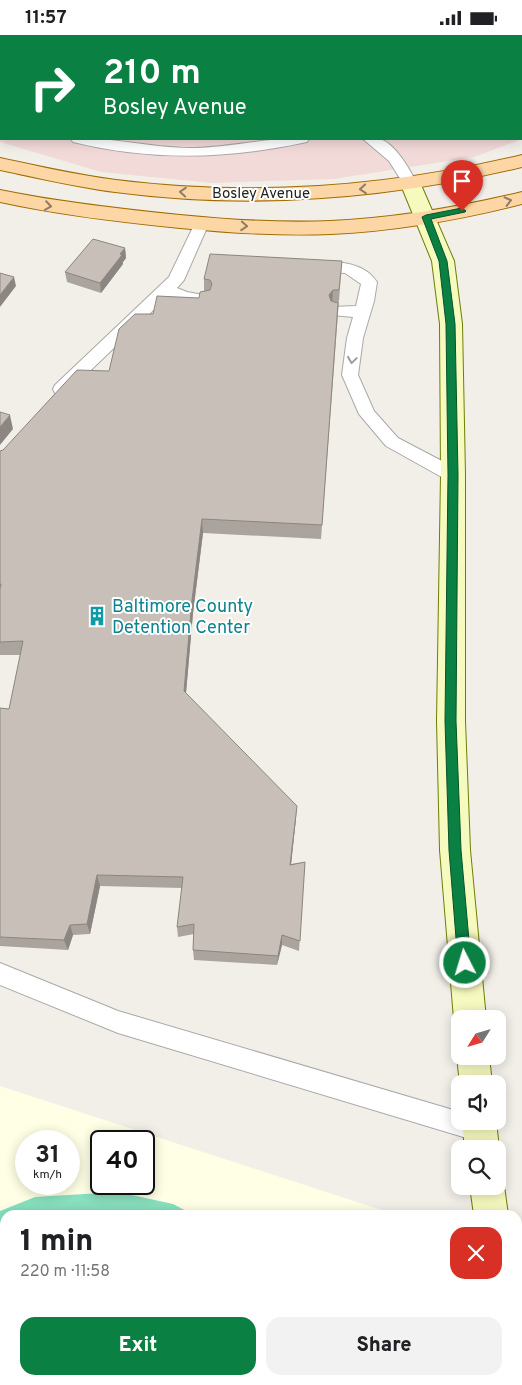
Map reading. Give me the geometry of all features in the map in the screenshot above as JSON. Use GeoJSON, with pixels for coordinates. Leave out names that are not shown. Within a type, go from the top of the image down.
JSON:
{"type":"FeatureCollection","features":[{"type":"Feature","properties":{"kind":"main road","name":"Bosley Avenue"},"geometry":{"type":"LineString","coordinates":[[0,164],[133,188],[215,194],[279,194],[411,185],[474,174],[522,161]]}},
{"type":"Feature","properties":{"kind":"main road","name":"Bosley Avenue"},"geometry":{"type":"LineString","coordinates":[[0,196],[43,205],[202,223],[262,227],[354,226],[426,217],[522,197]]}},
{"type":"Feature","properties":{"kind":"street"},"geometry":{"type":"LineString","coordinates":[[411,185],[443,261],[451,324],[453,475],[451,721],[455,850],[469,1010]]}},
{"type":"Feature","properties":{"kind":"street"},"geometry":{"type":"LineString","coordinates":[[488,1195],[489,1210]]}},
{"type":"Feature","properties":{"kind":"lane"},"geometry":{"type":"LineString","coordinates":[[83,140],[137,150],[196,153],[264,146],[297,140]]}},
{"type":"Feature","properties":{"kind":"lane"},"geometry":{"type":"LineString","coordinates":[[372,140],[388,151],[398,161],[411,185]]}},
{"type":"Feature","properties":{"kind":"lane"},"geometry":{"type":"LineString","coordinates":[[49,403],[67,382],[176,280],[202,223]]}},
{"type":"Feature","properties":{"kind":"lane"},"geometry":{"type":"LineString","coordinates":[[300,265],[349,268],[369,283],[355,338],[350,375],[367,414],[392,442],[453,475]]}},
{"type":"Feature","properties":{"kind":"lane"},"geometry":{"type":"LineString","coordinates":[[166,289],[184,297],[203,300]]}},
{"type":"Feature","properties":{"kind":"lane"},"geometry":{"type":"LineString","coordinates":[[338,311],[363,312]]}},
{"type":"Feature","properties":{"kind":"lane"},"geometry":{"type":"LineString","coordinates":[[0,974],[118,1022],[480,1133]]}},
{"type":"Feature","properties":{"kind":"shaded area"},"geometry":{"type":"Polygon","coordinates":[[[0,140],[519,140],[474,157],[334,179],[212,183],[101,172],[0,142],[0,140]]]}},
{"type":"Feature","properties":{"kind":"shaded area"},"geometry":{"type":"Polygon","coordinates":[[[0,1086],[135,1130],[90,1130],[90,1195],[155,1195],[155,1136],[382,1210],[0,1210],[0,1086]]]}},
{"type":"Feature","properties":{"kind":"green space"},"geometry":{"type":"Polygon","coordinates":[[[90,1194],[132,1195],[173,1204],[184,1210],[2,1210],[35,1197],[90,1194]]]}},
{"type":"Feature","properties":{"kind":"building"},"geometry":{"type":"Polygon","coordinates":[[[93,239],[125,248],[120,254],[122,255],[100,283],[65,272],[93,239]]]}},
{"type":"Feature","properties":{"kind":"building","name":"Baltimore County Detention Center"},"geometry":{"type":"Polygon","coordinates":[[[210,254],[342,261],[339,290],[333,290],[329,295],[331,301],[338,303],[322,525],[202,519],[192,600],[184,691],[297,806],[290,865],[305,862],[300,941],[282,935],[278,956],[193,950],[194,924],[177,927],[183,877],[97,875],[87,924],[70,925],[64,940],[0,937],[0,708],[9,709],[23,641],[0,642],[0,451],[77,370],[109,371],[119,329],[135,314],[153,314],[157,296],[199,298],[200,292],[210,290],[212,284],[210,280],[204,279],[210,254]]]}},
{"type":"Feature","properties":{"kind":"building"},"geometry":{"type":"Polygon","coordinates":[[[0,273],[14,277],[0,295],[0,273]]]}},
{"type":"Feature","properties":{"kind":"building"},"geometry":{"type":"Polygon","coordinates":[[[0,412],[10,415],[0,427],[0,412]]]}},
{"type":"Feature","properties":{"kind":"place","name":"Baltimore County Detention Center"},"geometry":{"type":"Point","coordinates":[97,616]}},
{"type":"Feature","properties":{"kind":"route"},"geometry":{"type":"LineString","coordinates":[[462,211],[426,217],[443,261],[451,324],[453,475],[451,721],[455,850],[465,963]]}}]}
